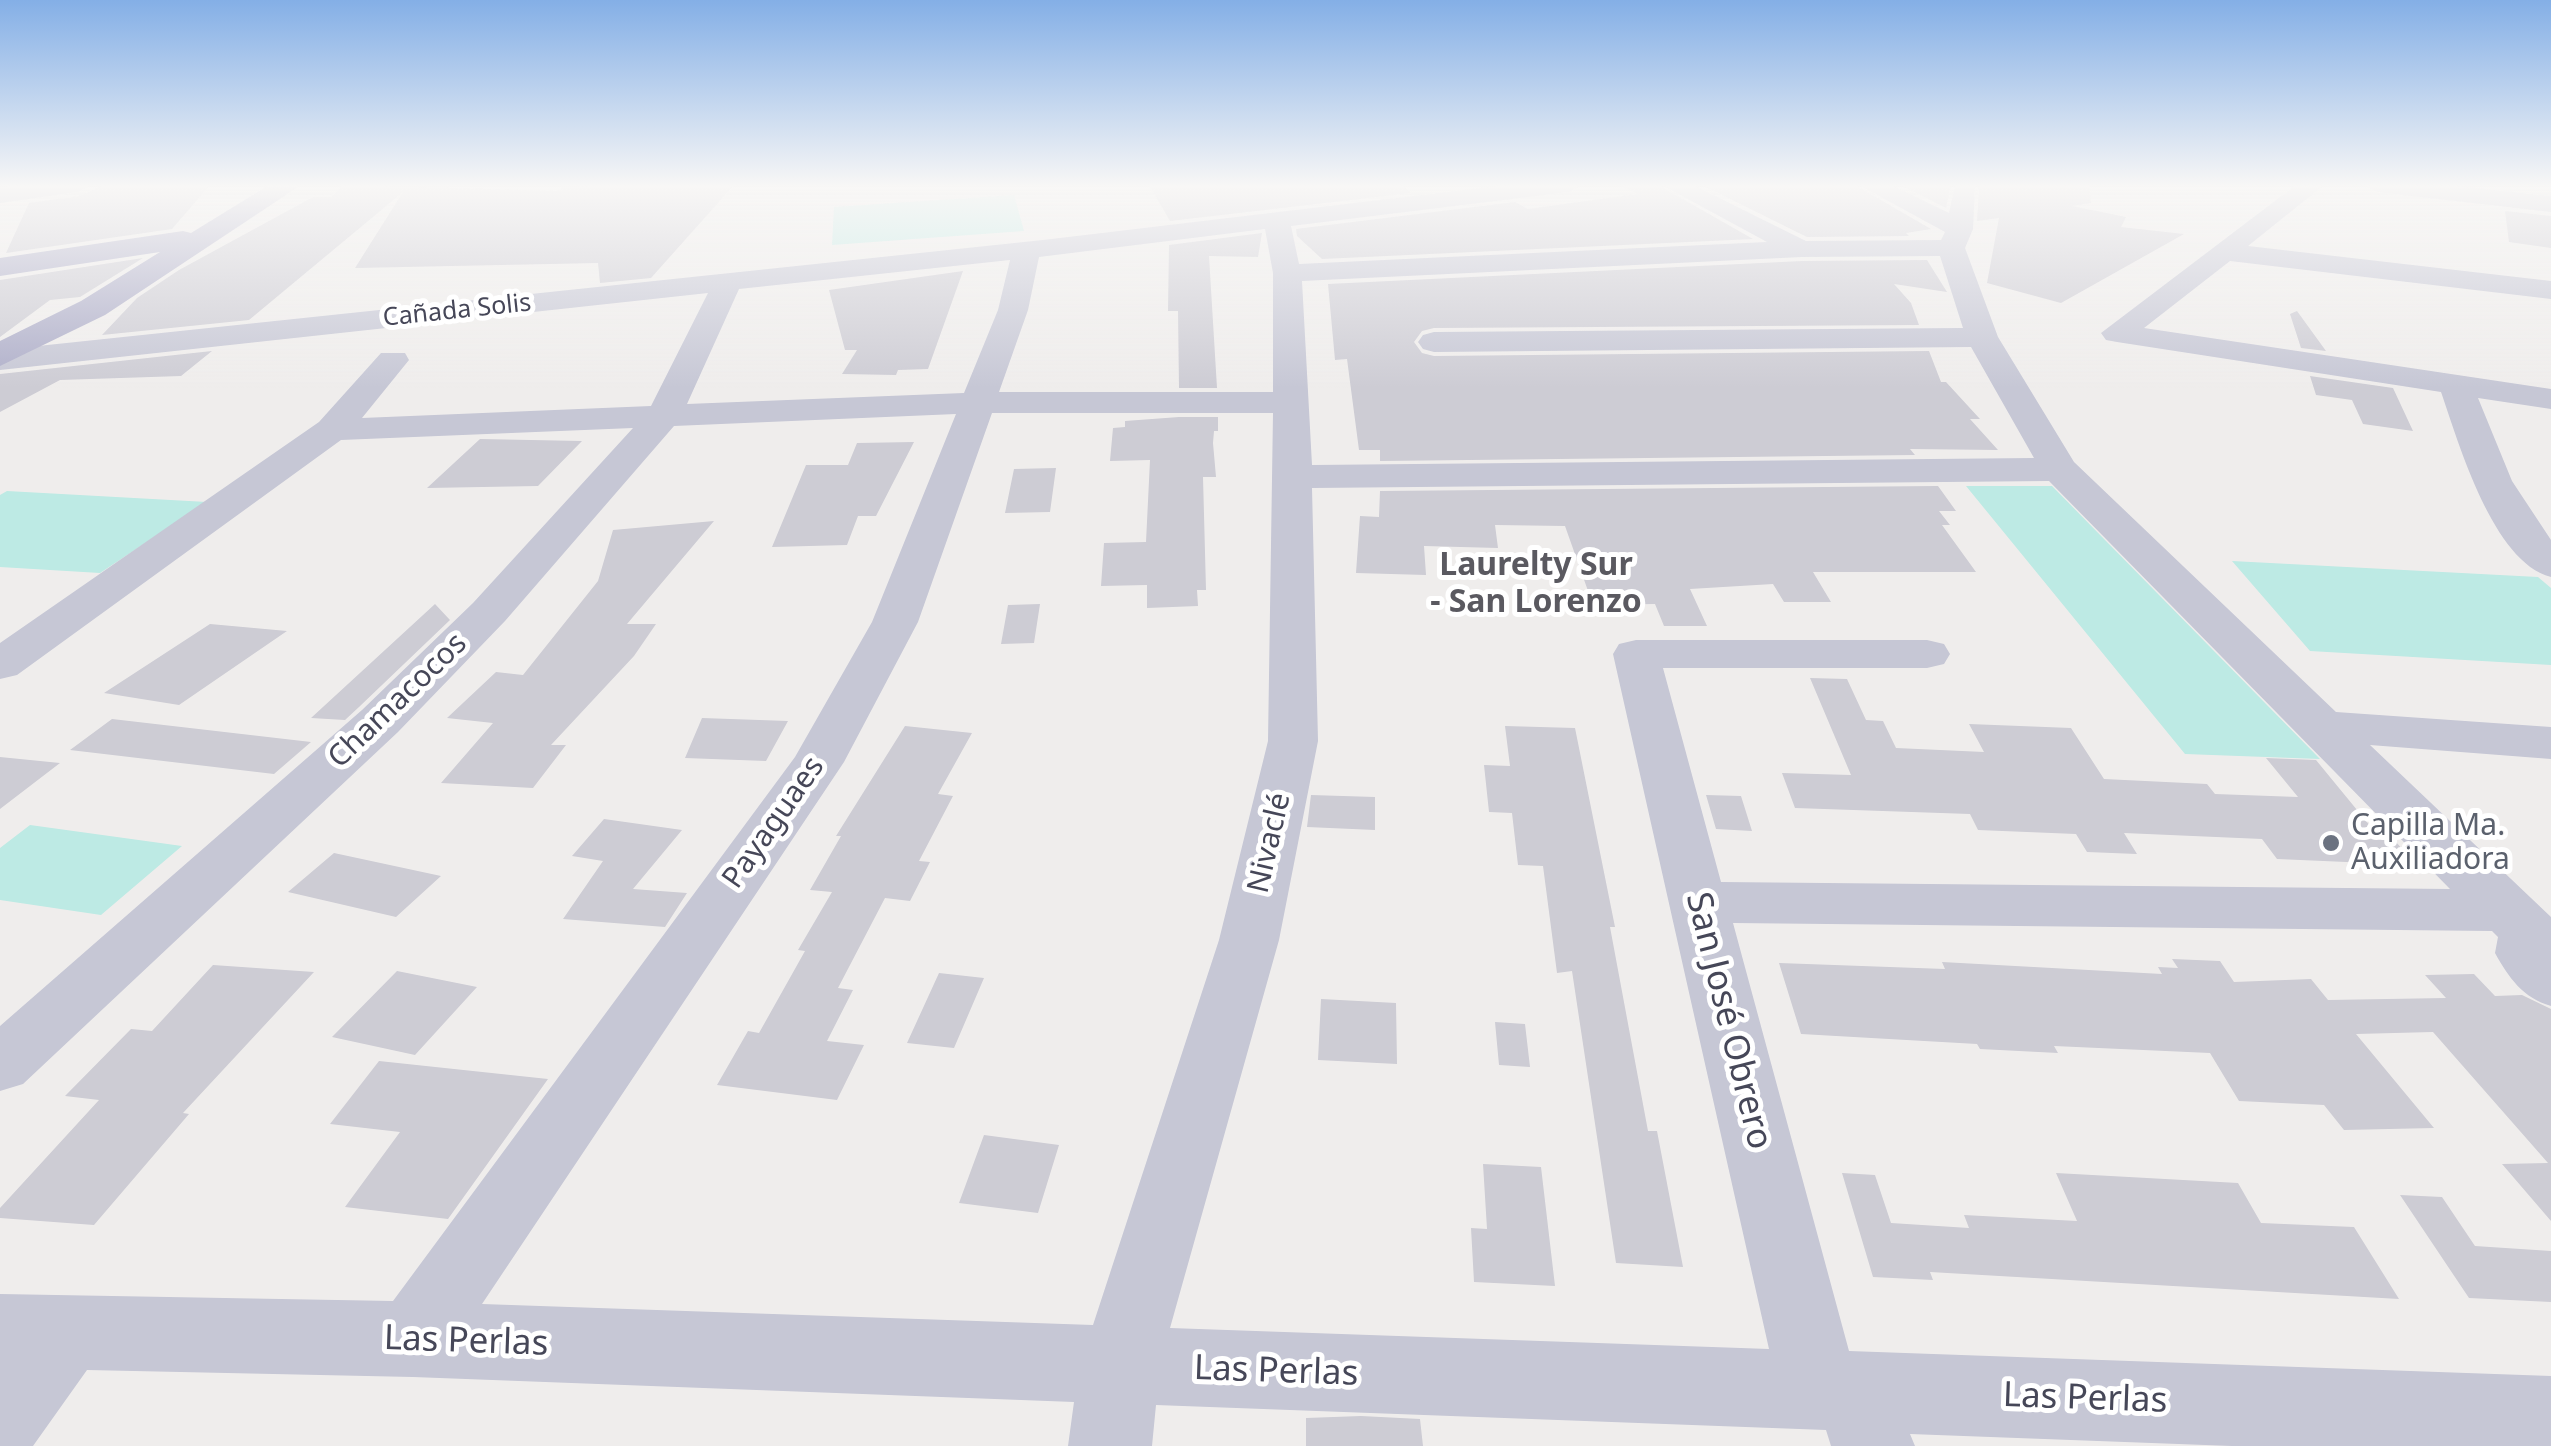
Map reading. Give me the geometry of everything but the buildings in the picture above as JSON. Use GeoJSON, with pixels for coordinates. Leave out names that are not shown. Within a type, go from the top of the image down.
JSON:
{"type":"FeatureCollection","features":[{"type":"Feature","properties":{"kind":"main road"},"geometry":{"type":"LineString","coordinates":[[0,267],[98,252]]}},
{"type":"Feature","properties":{"kind":"main road"},"geometry":{"type":"LineString","coordinates":[[0,341],[165,252]]}},
{"type":"Feature","properties":{"kind":"main road"},"geometry":{"type":"LineString","coordinates":[[0,358],[92,308],[170,252]]}},
{"type":"Feature","properties":{"kind":"street","name":"Cañada Solis"},"geometry":{"type":"LineString","coordinates":[[0,358],[1003,252]]}},
{"type":"Feature","properties":{"kind":"street","name":"Payaguaes"},"geometry":{"type":"LineString","coordinates":[[413,1339],[818,762],[895,622],[1013,310],[1025,252]]}},
{"type":"Feature","properties":{"kind":"street","name":"Nivaclé"},"geometry":{"type":"LineString","coordinates":[[1110,1446],[1119,1367],[1249,940],[1293,741],[1293,477],[1282,252]]}},
{"type":"Feature","properties":{"kind":"street"},"geometry":{"type":"LineString","coordinates":[[1477,252],[1638,257],[1731,252]]}},
{"type":"Feature","properties":{"kind":"street"},"geometry":{"type":"LineString","coordinates":[[1630,252],[1638,257]]}},
{"type":"Feature","properties":{"kind":"street"},"geometry":{"type":"LineString","coordinates":[[1959,252],[1982,337],[2059,469],[2534,942]]}},
{"type":"Feature","properties":{"kind":"street"},"geometry":{"type":"LineString","coordinates":[[2225,252],[2118,332],[2551,399]]}},
{"type":"Feature","properties":{"kind":"street"},"geometry":{"type":"LineString","coordinates":[[2230,252],[2551,290]]}},
{"type":"Feature","properties":{"kind":"street","name":"Chamacocos"},"geometry":{"type":"LineString","coordinates":[[0,1065],[380,722],[489,612],[664,416],[728,282]]}},
{"type":"Feature","properties":{"kind":"street"},"geometry":{"type":"LineString","coordinates":[[1434,342],[1982,337]]}},
{"type":"Feature","properties":{"kind":"street"},"geometry":{"type":"LineString","coordinates":[[0,664],[332,430],[393,360]]}},
{"type":"Feature","properties":{"kind":"street"},"geometry":{"type":"LineString","coordinates":[[2456,386],[2499,500],[2551,564]]}},
{"type":"Feature","properties":{"kind":"street"},"geometry":{"type":"LineString","coordinates":[[332,430],[977,403],[1291,402]]}},
{"type":"Feature","properties":{"kind":"street"},"geometry":{"type":"LineString","coordinates":[[1293,477],[2059,469]]}},
{"type":"Feature","properties":{"kind":"street","name":"San José Obrero"},"geometry":{"type":"LineString","coordinates":[[1848,1408],[1698,902],[1636,654],[1927,654]]}},
{"type":"Feature","properties":{"kind":"street"},"geometry":{"type":"LineString","coordinates":[[2337,743],[2551,742]]}},
{"type":"Feature","properties":{"kind":"street"},"geometry":{"type":"LineString","coordinates":[[2337,743],[2551,775]]}},
{"type":"Feature","properties":{"kind":"street"},"geometry":{"type":"LineString","coordinates":[[1698,902],[2534,942]]}},
{"type":"Feature","properties":{"kind":"street"},"geometry":{"type":"LineString","coordinates":[[0,1422],[33,1331]]}},
{"type":"Feature","properties":{"kind":"street","name":"Las Perlas"},"geometry":{"type":"LineString","coordinates":[[33,1331],[413,1339],[1119,1367],[1848,1408],[2551,1418]]}},
{"type":"Feature","properties":{"kind":"shaded area"},"geometry":{"type":"Polygon","coordinates":[[[1966,486],[2052,486],[2320,759],[2185,754],[1966,486]]]}},
{"type":"Feature","properties":{"kind":"shaded area"},"geometry":{"type":"Polygon","coordinates":[[[7,491],[207,502],[100,573],[0,567],[0,495],[7,491]]]}},
{"type":"Feature","properties":{"kind":"shaded area"},"geometry":{"type":"Polygon","coordinates":[[[2232,561],[2538,577],[2551,588],[2551,665],[2310,651],[2232,561]]]}},
{"type":"Feature","properties":{"kind":"shaded area"},"geometry":{"type":"Polygon","coordinates":[[[30,825],[182,846],[101,915],[0,900],[0,848],[30,825]]]}},
{"type":"Feature","properties":{"kind":"place","name":"Capilla Ma. Auxiliadora"},"geometry":{"type":"Point","coordinates":[2331,843]}},
{"type":"Feature","properties":{"kind":"district","name":"Laurelty Sur - San Lorenzo"},"geometry":{"type":"Point","coordinates":[1536,584]}}]}
